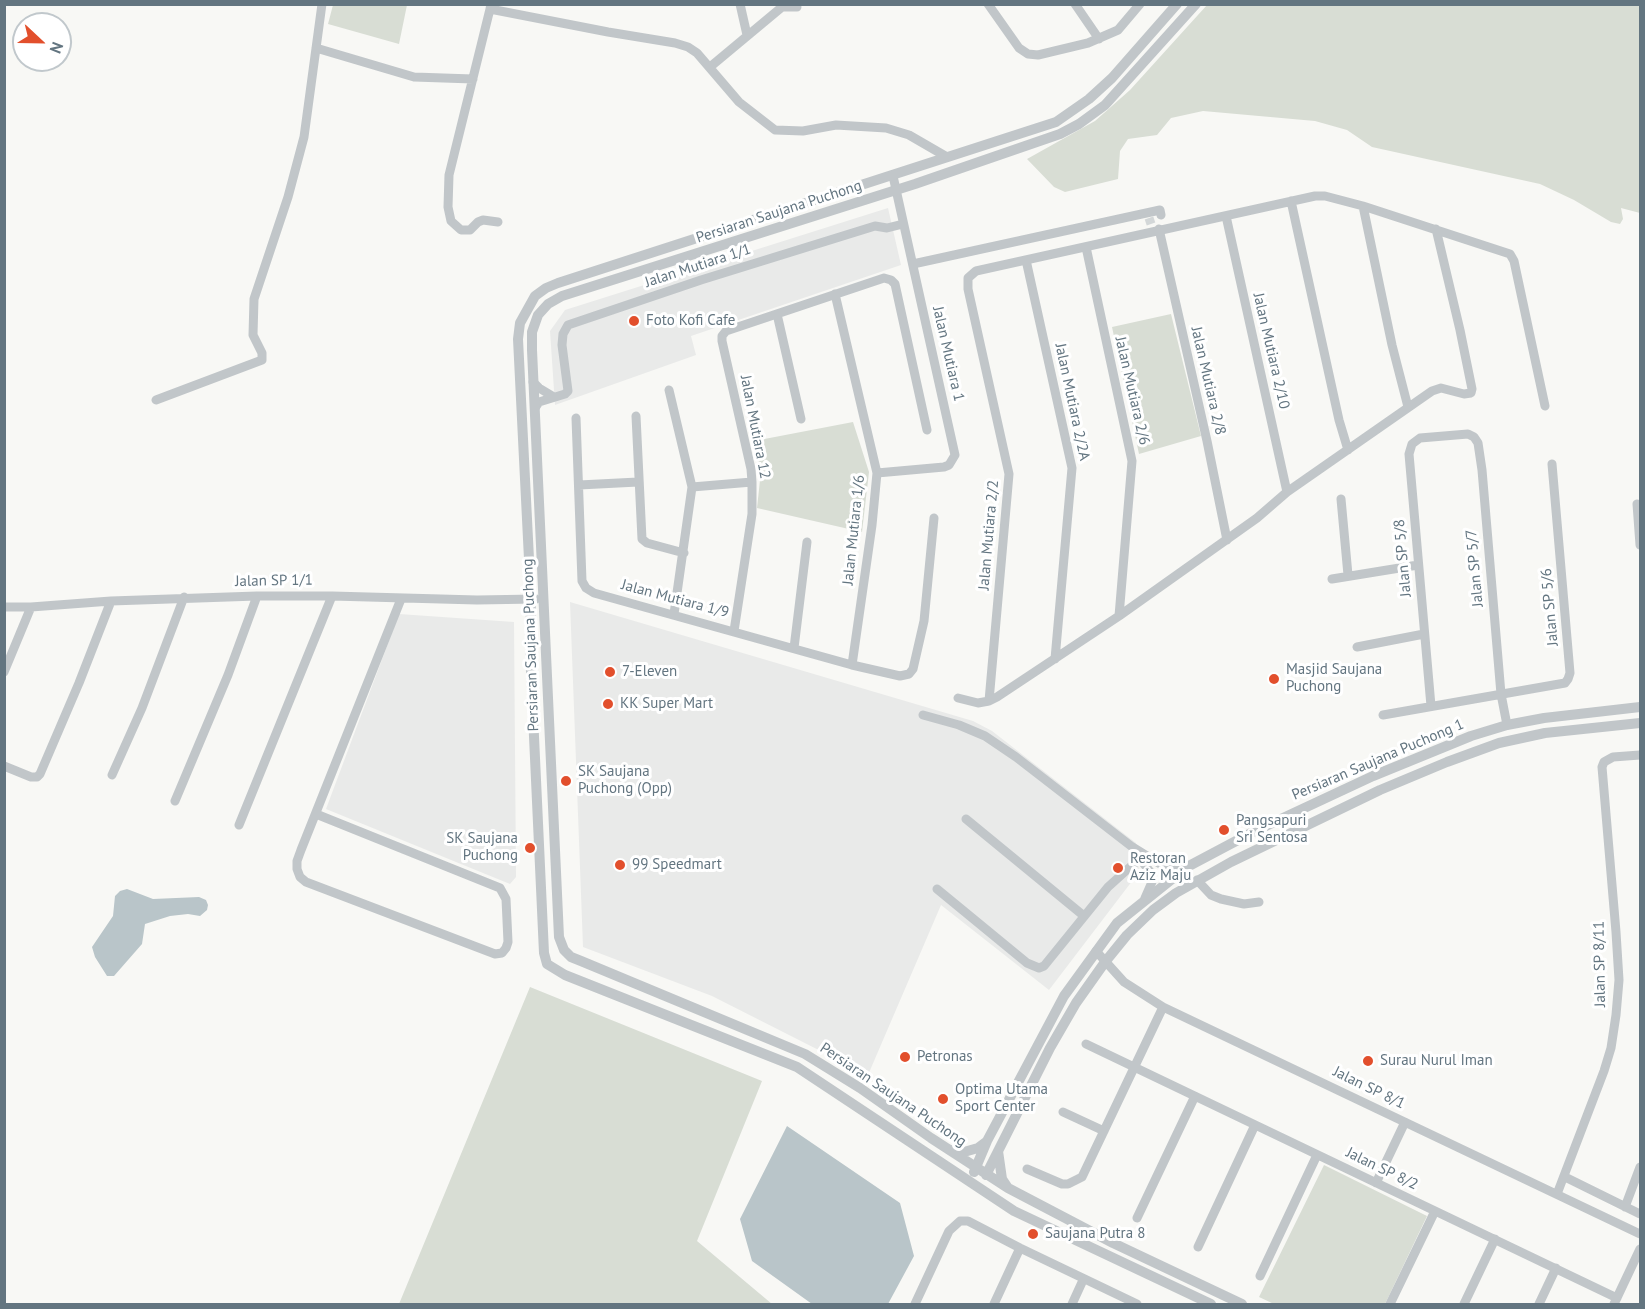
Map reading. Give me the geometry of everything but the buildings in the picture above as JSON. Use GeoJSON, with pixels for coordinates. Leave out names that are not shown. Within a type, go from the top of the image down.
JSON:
{"type":"FeatureCollection","features":[{"type":"Feature","properties":{"kind":"street"},"geometry":{"type":"LineString","coordinates":[[156,400],[261,360],[262,352],[254,335],[254,299],[295,173],[303,137],[322,4]]}},
{"type":"Feature","properties":{"kind":"street"},"geometry":{"type":"LineString","coordinates":[[740,4],[747,35]]}},
{"type":"Feature","properties":{"kind":"street"},"geometry":{"type":"LineString","coordinates":[[988,4],[1020,48],[1028,54],[1038,55],[1088,43],[1118,30],[1140,4]]}},
{"type":"Feature","properties":{"kind":"street"},"geometry":{"type":"LineString","coordinates":[[1076,4],[1099,39]]}},
{"type":"Feature","properties":{"kind":"street","name":"Persiaran Saujana Puchong"},"geometry":{"type":"LineString","coordinates":[[1177,4],[1112,78],[1073,111],[1056,122],[558,283],[535,296],[520,323],[518,339],[531,599],[530,650],[544,953],[547,964],[565,975],[797,1067],[1014,1211],[1211,1305]]}},
{"type":"Feature","properties":{"kind":"street","name":"Persiaran Saujana Puchong"},"geometry":{"type":"LineString","coordinates":[[1196,4],[1105,105],[1079,124],[1060,134],[896,190],[562,296],[548,304],[538,315],[532,332],[533,382],[560,937],[564,950],[580,962],[785,1045],[838,1073],[950,1150],[975,1173],[987,1175],[1113,1244],[1242,1305]]}},
{"type":"Feature","properties":{"kind":"street"},"geometry":{"type":"LineString","coordinates":[[498,222],[483,220],[470,230],[461,230],[451,221],[448,207],[449,175],[491,7],[608,32],[675,43],[697,53],[740,102],[776,130],[803,131],[836,125],[886,128],[909,135],[947,157]]}},
{"type":"Feature","properties":{"kind":"street"},"geometry":{"type":"LineString","coordinates":[[710,67],[782,7],[797,7]]}},
{"type":"Feature","properties":{"kind":"street"},"geometry":{"type":"LineString","coordinates":[[316,48],[414,77],[473,79]]}},
{"type":"Feature","properties":{"kind":"street","name":"Jalan Mutiara 1"},"geometry":{"type":"LineString","coordinates":[[877,473],[944,468],[950,465],[955,455],[893,176]]}},
{"type":"Feature","properties":{"kind":"street"},"geometry":{"type":"LineString","coordinates":[[913,264],[1154,221],[1226,216],[1291,201],[1325,196],[1363,206],[1510,254],[1514,261],[1545,406]]}},
{"type":"Feature","properties":{"kind":"street"},"geometry":{"type":"LineString","coordinates":[[1291,201],[1339,420],[1348,450]]}},
{"type":"Feature","properties":{"kind":"street"},"geometry":{"type":"LineString","coordinates":[[1363,206],[1392,345],[1408,407]]}},
{"type":"Feature","properties":{"kind":"street","name":"Jalan Mutiara 2/10"},"geometry":{"type":"LineString","coordinates":[[1226,216],[1287,492]]}},
{"type":"Feature","properties":{"kind":"street"},"geometry":{"type":"LineString","coordinates":[[1026,260],[1086,247],[1154,221]]}},
{"type":"Feature","properties":{"kind":"street","name":"Jalan Mutiara 2/8"},"geometry":{"type":"LineString","coordinates":[[1154,221],[1227,540]]}},
{"type":"Feature","properties":{"kind":"street","name":"Jalan Mutiara 1/1"},"geometry":{"type":"LineString","coordinates":[[554,397],[568,391],[562,345],[563,334],[568,325],[701,280],[875,226],[886,228],[903,224]]}},
{"type":"Feature","properties":{"kind":"street"},"geometry":{"type":"LineString","coordinates":[[958,698],[978,703],[989,701],[1055,659],[1227,540],[1287,492],[1436,388],[1468,395],[1472,389],[1436,229]]}},
{"type":"Feature","properties":{"kind":"street","name":"Jalan Mutiara 2/6"},"geometry":{"type":"LineString","coordinates":[[1086,247],[1132,461],[1119,616]]}},
{"type":"Feature","properties":{"kind":"street","name":"Jalan Mutiara 2/2"},"geometry":{"type":"LineString","coordinates":[[989,701],[1010,474],[968,289],[968,278],[976,271],[1026,260]]}},
{"type":"Feature","properties":{"kind":"street","name":"Jalan Mutiara 2/2A"},"geometry":{"type":"LineString","coordinates":[[1026,260],[1072,468],[1055,659]]}},
{"type":"Feature","properties":{"kind":"street"},"geometry":{"type":"LineString","coordinates":[[801,418],[777,314],[885,278],[895,284],[927,430]]}},
{"type":"Feature","properties":{"kind":"street","name":"Jalan Mutiara 1/6"},"geometry":{"type":"LineString","coordinates":[[835,294],[877,473],[852,665]]}},
{"type":"Feature","properties":{"kind":"street","name":"Jalan Mutiara 12"},"geometry":{"type":"LineString","coordinates":[[734,631],[752,514],[752,482],[722,336],[726,331],[777,314]]}},
{"type":"Feature","properties":{"kind":"street"},"geometry":{"type":"LineString","coordinates":[[533,382],[554,397]]}},
{"type":"Feature","properties":{"kind":"street"},"geometry":{"type":"LineString","coordinates":[[669,390],[692,487],[674,614]]}},
{"type":"Feature","properties":{"kind":"street"},"geometry":{"type":"LineString","coordinates":[[535,408],[539,402],[554,397]]}},
{"type":"Feature","properties":{"kind":"street"},"geometry":{"type":"LineString","coordinates":[[636,416],[642,539],[647,543],[684,553]]}},
{"type":"Feature","properties":{"kind":"street","name":"Jalan Mutiara 1/9"},"geometry":{"type":"LineString","coordinates":[[576,418],[582,581],[586,588],[594,593],[852,665],[900,676],[909,674],[916,663],[924,621],[934,518]]}},
{"type":"Feature","properties":{"kind":"street","name":"Jalan SP 5/7"},"geometry":{"type":"LineString","coordinates":[[1446,436],[1468,434],[1478,443],[1502,694],[1507,725]]}},
{"type":"Feature","properties":{"kind":"street","name":"Jalan SP 5/8"},"geometry":{"type":"LineString","coordinates":[[1431,706],[1409,454],[1412,444],[1420,438],[1446,436]]}},
{"type":"Feature","properties":{"kind":"street","name":"Jalan SP 5/6"},"geometry":{"type":"LineString","coordinates":[[1383,715],[1564,683],[1570,673],[1552,464]]}},
{"type":"Feature","properties":{"kind":"street"},"geometry":{"type":"LineString","coordinates":[[579,485],[638,482]]}},
{"type":"Feature","properties":{"kind":"street"},"geometry":{"type":"LineString","coordinates":[[692,487],[752,482]]}},
{"type":"Feature","properties":{"kind":"street"},"geometry":{"type":"LineString","coordinates":[[1341,499],[1348,575]]}},
{"type":"Feature","properties":{"kind":"street"},"geometry":{"type":"LineString","coordinates":[[1637,504],[1641,545]]}},
{"type":"Feature","properties":{"kind":"street"},"geometry":{"type":"LineString","coordinates":[[794,648],[807,542]]}},
{"type":"Feature","properties":{"kind":"street"},"geometry":{"type":"LineString","coordinates":[[1332,579],[1418,565]]}},
{"type":"Feature","properties":{"kind":"street"},"geometry":{"type":"LineString","coordinates":[[175,801],[224,685],[257,596]]}},
{"type":"Feature","properties":{"kind":"street"},"geometry":{"type":"LineString","coordinates":[[239,825],[332,596]]}},
{"type":"Feature","properties":{"kind":"street"},"geometry":{"type":"LineString","coordinates":[[112,775],[142,708],[184,597]]}},
{"type":"Feature","properties":{"kind":"street","name":"Jalan SP 1/1"},"geometry":{"type":"LineString","coordinates":[[4,607],[184,597],[544,598]]}},
{"type":"Feature","properties":{"kind":"street"},"geometry":{"type":"LineString","coordinates":[[316,814],[500,888],[506,899],[508,931],[508,942],[502,952],[495,954],[306,882],[300,877],[297,869],[301,850],[401,598]]}},
{"type":"Feature","properties":{"kind":"street"},"geometry":{"type":"LineString","coordinates":[[5,766],[32,777],[40,774],[80,683],[111,601]]}},
{"type":"Feature","properties":{"kind":"street"},"geometry":{"type":"LineString","coordinates":[[4,672],[31,607]]}},
{"type":"Feature","properties":{"kind":"street"},"geometry":{"type":"LineString","coordinates":[[1357,647],[1424,634]]}},
{"type":"Feature","properties":{"kind":"street","name":"Persiaran Saujana Puchong 1"},"geometry":{"type":"LineString","coordinates":[[975,1173],[987,1141],[1064,996],[1117,923],[1187,867],[1253,832],[1373,776],[1471,736],[1507,725],[1544,718],[1641,707]]}},
{"type":"Feature","properties":{"kind":"street"},"geometry":{"type":"LineString","coordinates":[[923,715],[959,725],[985,736],[1131,846],[1165,867],[1175,869],[1187,867]]}},
{"type":"Feature","properties":{"kind":"street","name":"Persiaran Saujana Puchong 1"},"geometry":{"type":"LineString","coordinates":[[987,1175],[1050,1048],[1076,1003],[1105,962],[1128,935],[1153,910],[1176,893],[1197,880],[1380,790],[1447,762],[1499,743],[1545,733],[1641,723]]}},
{"type":"Feature","properties":{"kind":"street","name":"Jalan SP 8/11"},"geometry":{"type":"LineString","coordinates":[[1557,1194],[1604,1071],[1611,1048],[1616,1015],[1618,980],[1616,932],[1602,767],[1604,762],[1613,758],[1641,755]]}},
{"type":"Feature","properties":{"kind":"street"},"geometry":{"type":"LineString","coordinates":[[966,819],[1084,916]]}},
{"type":"Feature","properties":{"kind":"street"},"geometry":{"type":"LineString","coordinates":[[1131,846],[1152,874],[1152,882],[1146,898]]}},
{"type":"Feature","properties":{"kind":"street"},"geometry":{"type":"LineString","coordinates":[[937,890],[1027,963],[1039,968],[1044,966],[1108,887],[1139,859]]}},
{"type":"Feature","properties":{"kind":"street"},"geometry":{"type":"LineString","coordinates":[[1197,880],[1211,895],[1221,899],[1244,904],[1259,902]]}},
{"type":"Feature","properties":{"kind":"street","name":"Jalan SP 8/1"},"geometry":{"type":"LineString","coordinates":[[1096,951],[1124,982],[1163,1006],[1641,1234]]}},
{"type":"Feature","properties":{"kind":"street"},"geometry":{"type":"LineString","coordinates":[[1027,1169],[1062,1184],[1075,1182],[1082,1177],[1163,1006]]}},
{"type":"Feature","properties":{"kind":"street","name":"Jalan SP 8/2"},"geometry":{"type":"LineString","coordinates":[[1086,1044],[1556,1268],[1616,1301]]}},
{"type":"Feature","properties":{"kind":"street"},"geometry":{"type":"LineString","coordinates":[[768,1055],[779,1051],[785,1045],[797,1067]]}},
{"type":"Feature","properties":{"kind":"street"},"geometry":{"type":"LineString","coordinates":[[1137,1218],[1195,1096]]}},
{"type":"Feature","properties":{"kind":"street"},"geometry":{"type":"LineString","coordinates":[[1063,1112],[1104,1131]]}},
{"type":"Feature","properties":{"kind":"street"},"geometry":{"type":"LineString","coordinates":[[1376,1183],[1405,1122]]}},
{"type":"Feature","properties":{"kind":"street"},"geometry":{"type":"LineString","coordinates":[[1198,1246],[1255,1125]]}},
{"type":"Feature","properties":{"kind":"street"},"geometry":{"type":"LineString","coordinates":[[950,1150],[964,1152],[978,1148],[987,1141]]}},
{"type":"Feature","properties":{"kind":"street"},"geometry":{"type":"LineString","coordinates":[[998,1151],[1002,1179],[1008,1188]]}},
{"type":"Feature","properties":{"kind":"street"},"geometry":{"type":"LineString","coordinates":[[1260,1276],[1317,1155]]}},
{"type":"Feature","properties":{"kind":"street"},"geometry":{"type":"LineString","coordinates":[[1625,1207],[1641,1167]]}},
{"type":"Feature","properties":{"kind":"street"},"geometry":{"type":"LineString","coordinates":[[956,1174],[975,1173],[981,1190]]}},
{"type":"Feature","properties":{"kind":"street"},"geometry":{"type":"LineString","coordinates":[[1565,1176],[1641,1214]]}},
{"type":"Feature","properties":{"kind":"street"},"geometry":{"type":"LineString","coordinates":[[1390,1305],[1435,1211]]}},
{"type":"Feature","properties":{"kind":"street"},"geometry":{"type":"LineString","coordinates":[[915,1305],[949,1231],[960,1221],[968,1221],[1137,1305]]}},
{"type":"Feature","properties":{"kind":"street"},"geometry":{"type":"LineString","coordinates":[[1464,1305],[1495,1239]]}},
{"type":"Feature","properties":{"kind":"street"},"geometry":{"type":"LineString","coordinates":[[994,1305],[1020,1248]]}},
{"type":"Feature","properties":{"kind":"street"},"geometry":{"type":"LineString","coordinates":[[1616,1301],[1641,1249]]}},
{"type":"Feature","properties":{"kind":"street"},"geometry":{"type":"LineString","coordinates":[[1539,1305],[1556,1268]]}},
{"type":"Feature","properties":{"kind":"street"},"geometry":{"type":"LineString","coordinates":[[1072,1305],[1083,1280]]}},
{"type":"Feature","properties":{"kind":"shaded area"},"geometry":{"type":"Polygon","coordinates":[[[333,5],[407,5],[399,44],[328,24],[333,5]]]}},
{"type":"Feature","properties":{"kind":"shaded area"},"geometry":{"type":"Polygon","coordinates":[[[1207,5],[1640,5],[1640,213],[1621,208],[1623,219],[1620,224],[1611,222],[1574,200],[1540,184],[1372,147],[1347,130],[1315,121],[1203,111],[1171,118],[1157,135],[1128,139],[1120,151],[1118,179],[1065,192],[1054,187],[1027,159],[1095,121],[1130,90],[1207,5]]]}},
{"type":"Feature","properties":{"kind":"shaded area"},"geometry":{"type":"Polygon","coordinates":[[[888,208],[901,265],[691,336],[696,355],[555,405],[550,331],[565,310],[888,208]]]}},
{"type":"Feature","properties":{"kind":"shaded area"},"geometry":{"type":"Polygon","coordinates":[[[1171,314],[1201,436],[1139,454],[1112,327],[1171,314]]]}},
{"type":"Feature","properties":{"kind":"shaded area"},"geometry":{"type":"Polygon","coordinates":[[[853,422],[869,472],[862,532],[757,508],[761,471],[754,441],[853,422]]]}},
{"type":"Feature","properties":{"kind":"shaded area"},"geometry":{"type":"Polygon","coordinates":[[[570,602],[973,721],[992,731],[1136,843],[1139,872],[1049,990],[941,905],[868,1075],[712,996],[583,947],[570,602]]]}},
{"type":"Feature","properties":{"kind":"shaded area"},"geometry":{"type":"Polygon","coordinates":[[[399,614],[514,622],[516,877],[510,884],[326,809],[399,614]]]}},
{"type":"Feature","properties":{"kind":"shaded area"},"geometry":{"type":"Polygon","coordinates":[[[127,889],[153,899],[199,897],[206,900],[207,910],[200,916],[188,914],[170,916],[145,924],[142,944],[114,976],[107,976],[95,957],[92,947],[113,916],[115,896],[127,889]]]}},
{"type":"Feature","properties":{"kind":"shaded area"},"geometry":{"type":"Polygon","coordinates":[[[530,987],[762,1081],[697,1241],[772,1304],[399,1304],[530,987]]]}},
{"type":"Feature","properties":{"kind":"shaded area"},"geometry":{"type":"Polygon","coordinates":[[[787,1126],[900,1203],[914,1256],[888,1304],[812,1304],[752,1261],[740,1219],[787,1126]]]}},
{"type":"Feature","properties":{"kind":"shaded area"},"geometry":{"type":"Polygon","coordinates":[[[1324,1165],[1427,1216],[1385,1304],[1274,1304],[1259,1297],[1324,1165]]]}},
{"type":"Feature","properties":{"kind":"tunnel"},"geometry":{"type":"LineString","coordinates":[[1149,218],[1151,224]]}},
{"type":"Feature","properties":{"kind":"place","name":"Foto Kofi Cafe"},"geometry":{"type":"Point","coordinates":[634,321]}},
{"type":"Feature","properties":{"kind":"place","name":"7-Eleven"},"geometry":{"type":"Point","coordinates":[610,672]}},
{"type":"Feature","properties":{"kind":"place","name":"Masjid Saujana Puchong"},"geometry":{"type":"Point","coordinates":[1274,679]}},
{"type":"Feature","properties":{"kind":"place","name":"KK Super Mart"},"geometry":{"type":"Point","coordinates":[608,704]}},
{"type":"Feature","properties":{"kind":"place","name":"SK Saujana Puchong (Opp)"},"geometry":{"type":"Point","coordinates":[566,781]}},
{"type":"Feature","properties":{"kind":"place","name":"Pangsapuri Sri Sentosa"},"geometry":{"type":"Point","coordinates":[1224,830]}},
{"type":"Feature","properties":{"kind":"place","name":"SK Saujana Puchong"},"geometry":{"type":"Point","coordinates":[530,848]}},
{"type":"Feature","properties":{"kind":"place","name":"99 Speedmart"},"geometry":{"type":"Point","coordinates":[620,865]}},
{"type":"Feature","properties":{"kind":"place","name":"Restoran Aziz Maju"},"geometry":{"type":"Point","coordinates":[1118,868]}},
{"type":"Feature","properties":{"kind":"place","name":"Petronas"},"geometry":{"type":"Point","coordinates":[905,1057]}},
{"type":"Feature","properties":{"kind":"place","name":"Surau Nurul Iman"},"geometry":{"type":"Point","coordinates":[1368,1061]}},
{"type":"Feature","properties":{"kind":"place","name":"Optima Utama Sport Center"},"geometry":{"type":"Point","coordinates":[943,1099]}},
{"type":"Feature","properties":{"kind":"place","name":"Saujana Putra 8"},"geometry":{"type":"Point","coordinates":[1033,1234]}}]}
